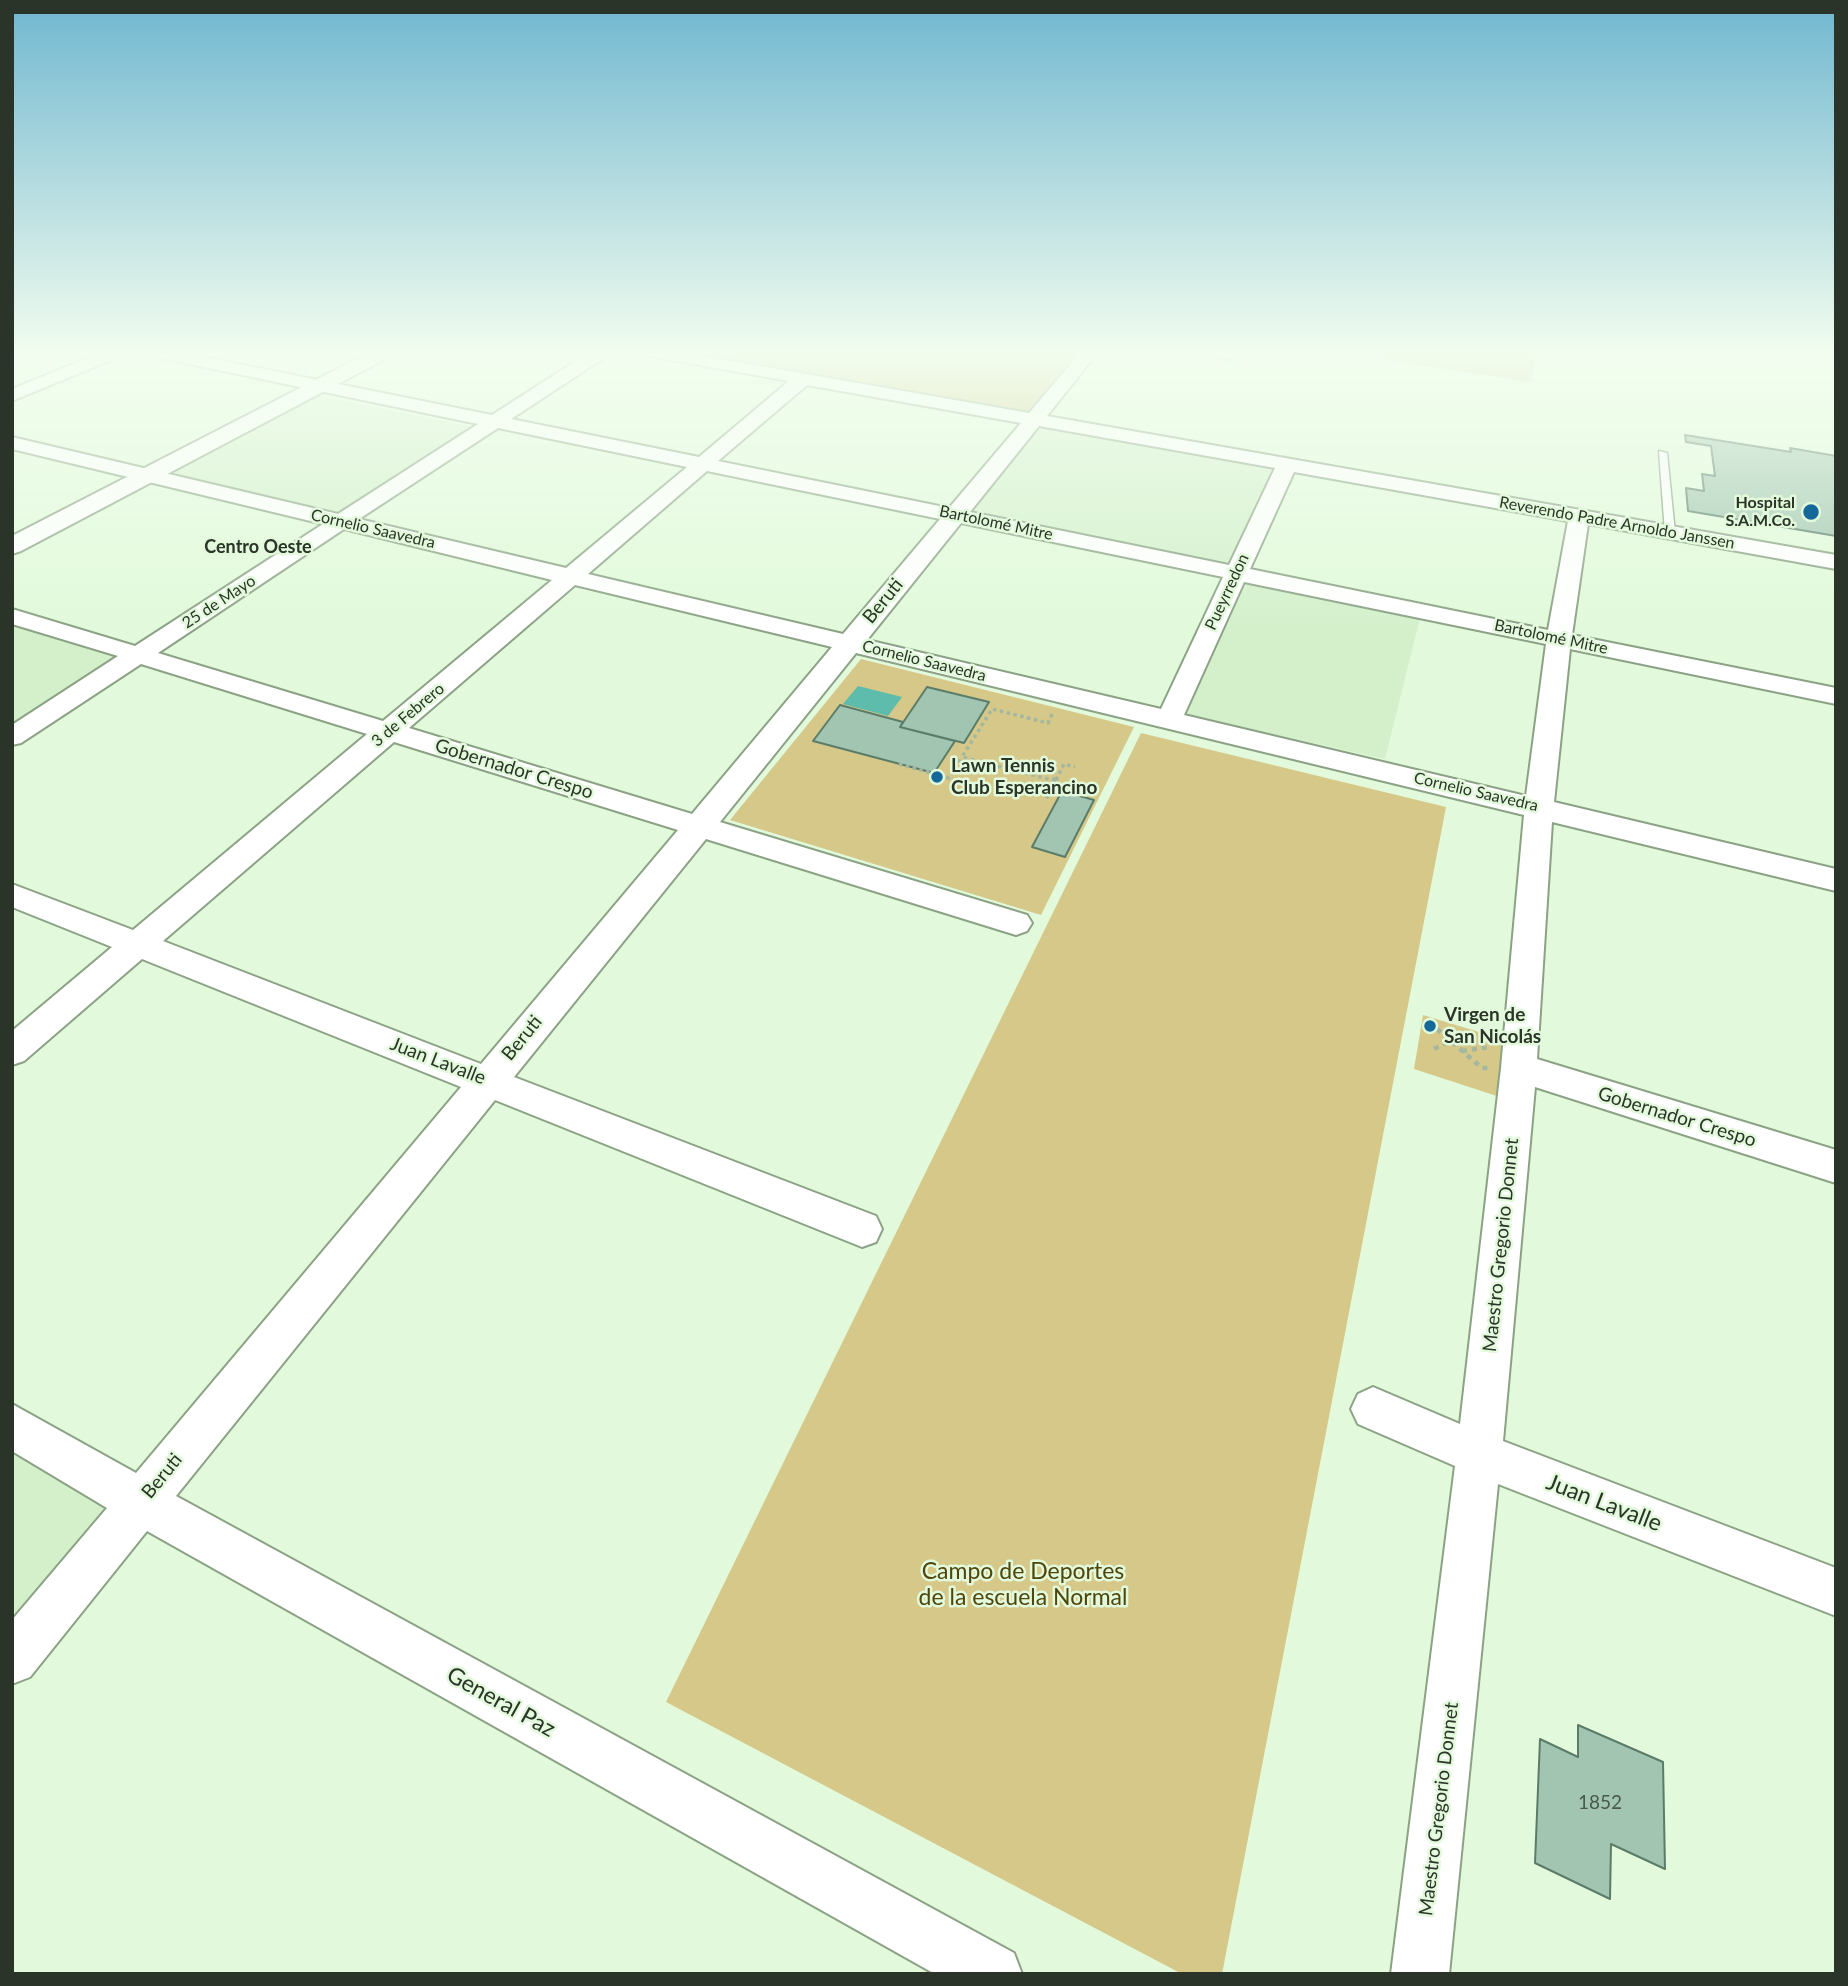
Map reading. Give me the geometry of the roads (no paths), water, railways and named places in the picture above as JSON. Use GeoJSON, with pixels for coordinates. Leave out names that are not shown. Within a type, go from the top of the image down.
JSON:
{"type":"FeatureCollection","features":[{"type":"Feature","properties":{"kind":"main road"},"geometry":{"type":"LineString","coordinates":[[12,546],[196,445]]}},
{"type":"Feature","properties":{"kind":"main road"},"geometry":{"type":"LineString","coordinates":[[12,535],[140,474]]}},
{"type":"Feature","properties":{"kind":"street","name":"Cornelio Saavedra"},"geometry":{"type":"LineString","coordinates":[[19,445],[1836,880]]}},
{"type":"Feature","properties":{"kind":"street","name":"25 de Mayo"},"geometry":{"type":"LineString","coordinates":[[12,737],[460,445]]}},
{"type":"Feature","properties":{"kind":"street","name":"Bartolomé Mitre"},"geometry":{"type":"LineString","coordinates":[[613,445],[1836,696]]}},
{"type":"Feature","properties":{"kind":"street","name":"3 de Febrero"},"geometry":{"type":"LineString","coordinates":[[12,1051],[726,445]]}},
{"type":"Feature","properties":{"kind":"street","name":"Beruti"},"geometry":{"type":"LineString","coordinates":[[12,1659],[1012,445]]}},
{"type":"Feature","properties":{"kind":"street","name":"Reverendo Padre Arnoldo Janssen"},"geometry":{"type":"LineString","coordinates":[[1178,445],[1836,562]]}},
{"type":"Feature","properties":{"kind":"street","name":"Pueyrredon"},"geometry":{"type":"LineString","coordinates":[[1169,720],[1287,464]]}},
{"type":"Feature","properties":{"kind":"street","name":"Maestro Gregorio Donnet"},"geometry":{"type":"LineString","coordinates":[[1420,1974],[1479,1454],[1503,1061],[1539,807],[1559,639],[1579,516]]}},
{"type":"Feature","properties":{"kind":"street","name":"Gobernador Crespo"},"geometry":{"type":"LineString","coordinates":[[12,616],[1016,923]]}},
{"type":"Feature","properties":{"kind":"street","name":"Juan Lavalle"},"geometry":{"type":"LineString","coordinates":[[12,895],[862,1229]]}},
{"type":"Feature","properties":{"kind":"street","name":"Gobernador Crespo"},"geometry":{"type":"LineString","coordinates":[[1503,1061],[1836,1167]]}},
{"type":"Feature","properties":{"kind":"street","name":"Juan Lavalle"},"geometry":{"type":"LineString","coordinates":[[1373,1409],[1479,1454],[1836,1592]]}},
{"type":"Feature","properties":{"kind":"street","name":"General Paz"},"geometry":{"type":"LineString","coordinates":[[12,1426],[141,1502],[993,1974]]}},
{"type":"Feature","properties":{"kind":"lane"},"geometry":{"type":"LineString","coordinates":[[1662,453],[1670,533]]}},
{"type":"Feature","properties":{"kind":"water"},"geometry":{"type":"Polygon","coordinates":[[[858,686],[902,697],[888,716],[843,704],[858,686]]]}},
{"type":"Feature","properties":{"kind":"place","name":"Hospital S.A.M.Co."},"geometry":{"type":"Point","coordinates":[1811,512]}},
{"type":"Feature","properties":{"kind":"place","name":"Lawn Tennis Club Esperancino"},"geometry":{"type":"Point","coordinates":[937,777]}},
{"type":"Feature","properties":{"kind":"place","name":"Virgen de San Nicolás"},"geometry":{"type":"Point","coordinates":[1430,1026]}},
{"type":"Feature","properties":{"kind":"district","name":"Centro Oeste"},"geometry":{"type":"Point","coordinates":[258,547]}},
{"type":"Feature","properties":{"kind":"park label","name":"Campo de Deportes de la escuela Normal"},"geometry":{"type":"Point","coordinates":[1023,1585]}}]}
